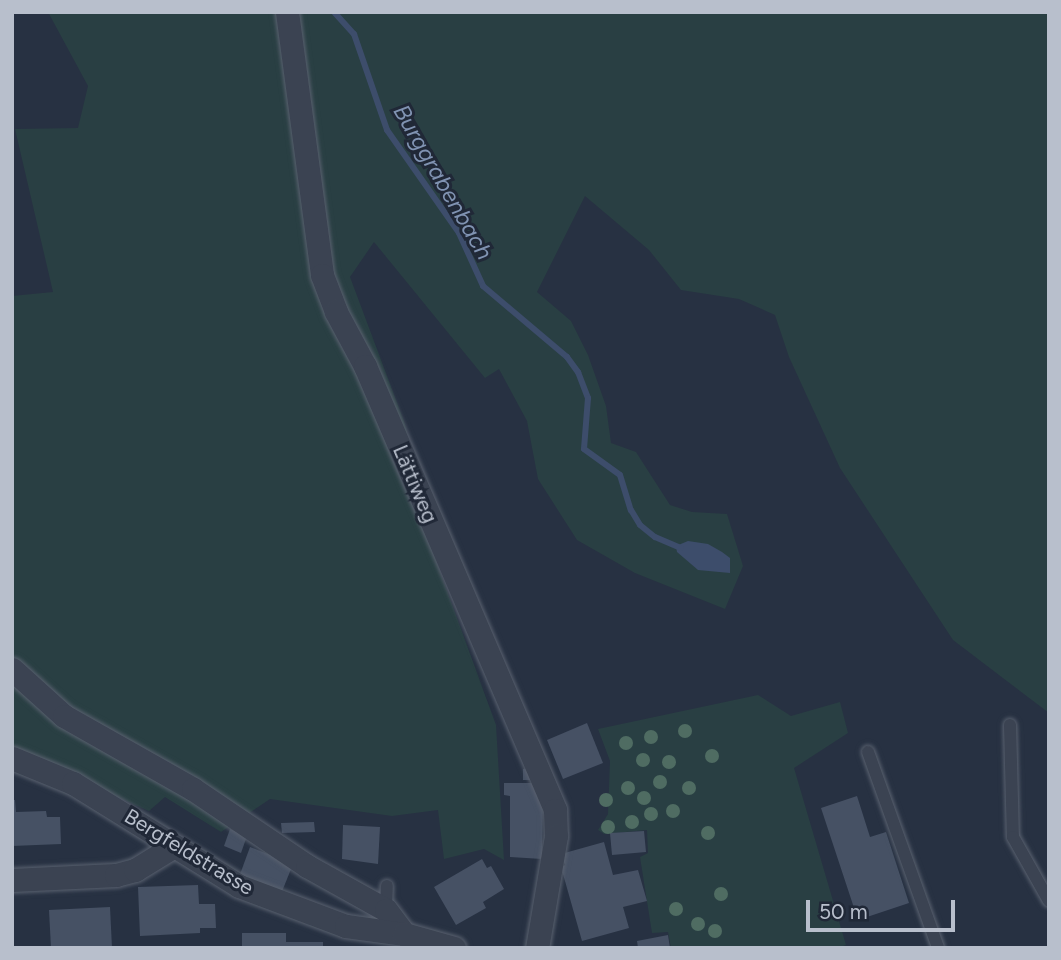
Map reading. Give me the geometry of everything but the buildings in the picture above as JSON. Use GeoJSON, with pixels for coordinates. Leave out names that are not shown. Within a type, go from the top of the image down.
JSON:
{"type":"FeatureCollection","features":[{"type":"Feature","properties":{"kind":"street","name":"Lättiweg"},"geometry":{"type":"LineString","coordinates":[[287,12],[322,275],[336,312],[365,366],[555,810],[556,836],[538,924],[537,948]]}},
{"type":"Feature","properties":{"kind":"street"},"geometry":{"type":"LineString","coordinates":[[12,670],[64,716],[193,789],[307,866],[386,910],[404,934]]}},
{"type":"Feature","properties":{"kind":"street","name":"Bergfeldstrasse"},"geometry":{"type":"LineString","coordinates":[[12,758],[73,783],[239,886],[345,926],[404,934],[451,947]]}},
{"type":"Feature","properties":{"kind":"street"},"geometry":{"type":"LineString","coordinates":[[12,880],[116,876],[135,870],[174,846]]}},
{"type":"Feature","properties":{"kind":"lane"},"geometry":{"type":"LineString","coordinates":[[1010,725],[1013,837],[1049,901]]}},
{"type":"Feature","properties":{"kind":"lane"},"geometry":{"type":"LineString","coordinates":[[868,752],[938,948]]}},
{"type":"Feature","properties":{"kind":"lane"},"geometry":{"type":"LineString","coordinates":[[386,910],[387,886]]}},
{"type":"Feature","properties":{"kind":"green space"},"geometry":{"type":"Polygon","coordinates":[[[48,12],[1049,12],[1049,713],[953,640],[840,468],[789,357],[775,315],[739,299],[681,290],[649,250],[585,196],[537,292],[571,321],[588,355],[606,406],[611,443],[636,452],[670,505],[692,512],[727,514],[743,566],[725,609],[635,573],[577,540],[538,479],[527,421],[499,369],[485,378],[374,242],[350,277],[405,424],[434,555],[496,725],[504,860],[484,849],[444,859],[438,810],[392,816],[270,799],[221,832],[165,797],[149,811],[12,751],[12,296],[53,292],[15,129],[78,128],[88,86],[48,12]]]}},
{"type":"Feature","properties":{"kind":"green space"},"geometry":{"type":"Polygon","coordinates":[[[758,695],[791,716],[840,702],[848,733],[794,768],[846,945],[837,948],[671,948],[668,932],[652,933],[640,857],[648,853],[647,830],[604,834],[598,830],[608,814],[610,761],[598,729],[758,695]]]}},
{"type":"Feature","properties":{"kind":"water"},"geometry":{"type":"Polygon","coordinates":[[[688,541],[708,544],[730,558],[730,573],[698,570],[677,552],[676,546],[688,541]]]}},
{"type":"Feature","properties":{"kind":"waterway","name":"Burggrabenbach"},"geometry":{"type":"LineString","coordinates":[[334,12],[354,34],[387,130],[459,233],[483,286],[567,357],[578,372],[588,398],[584,449],[620,475],[631,510],[640,525],[655,537],[681,548]]}}]}
